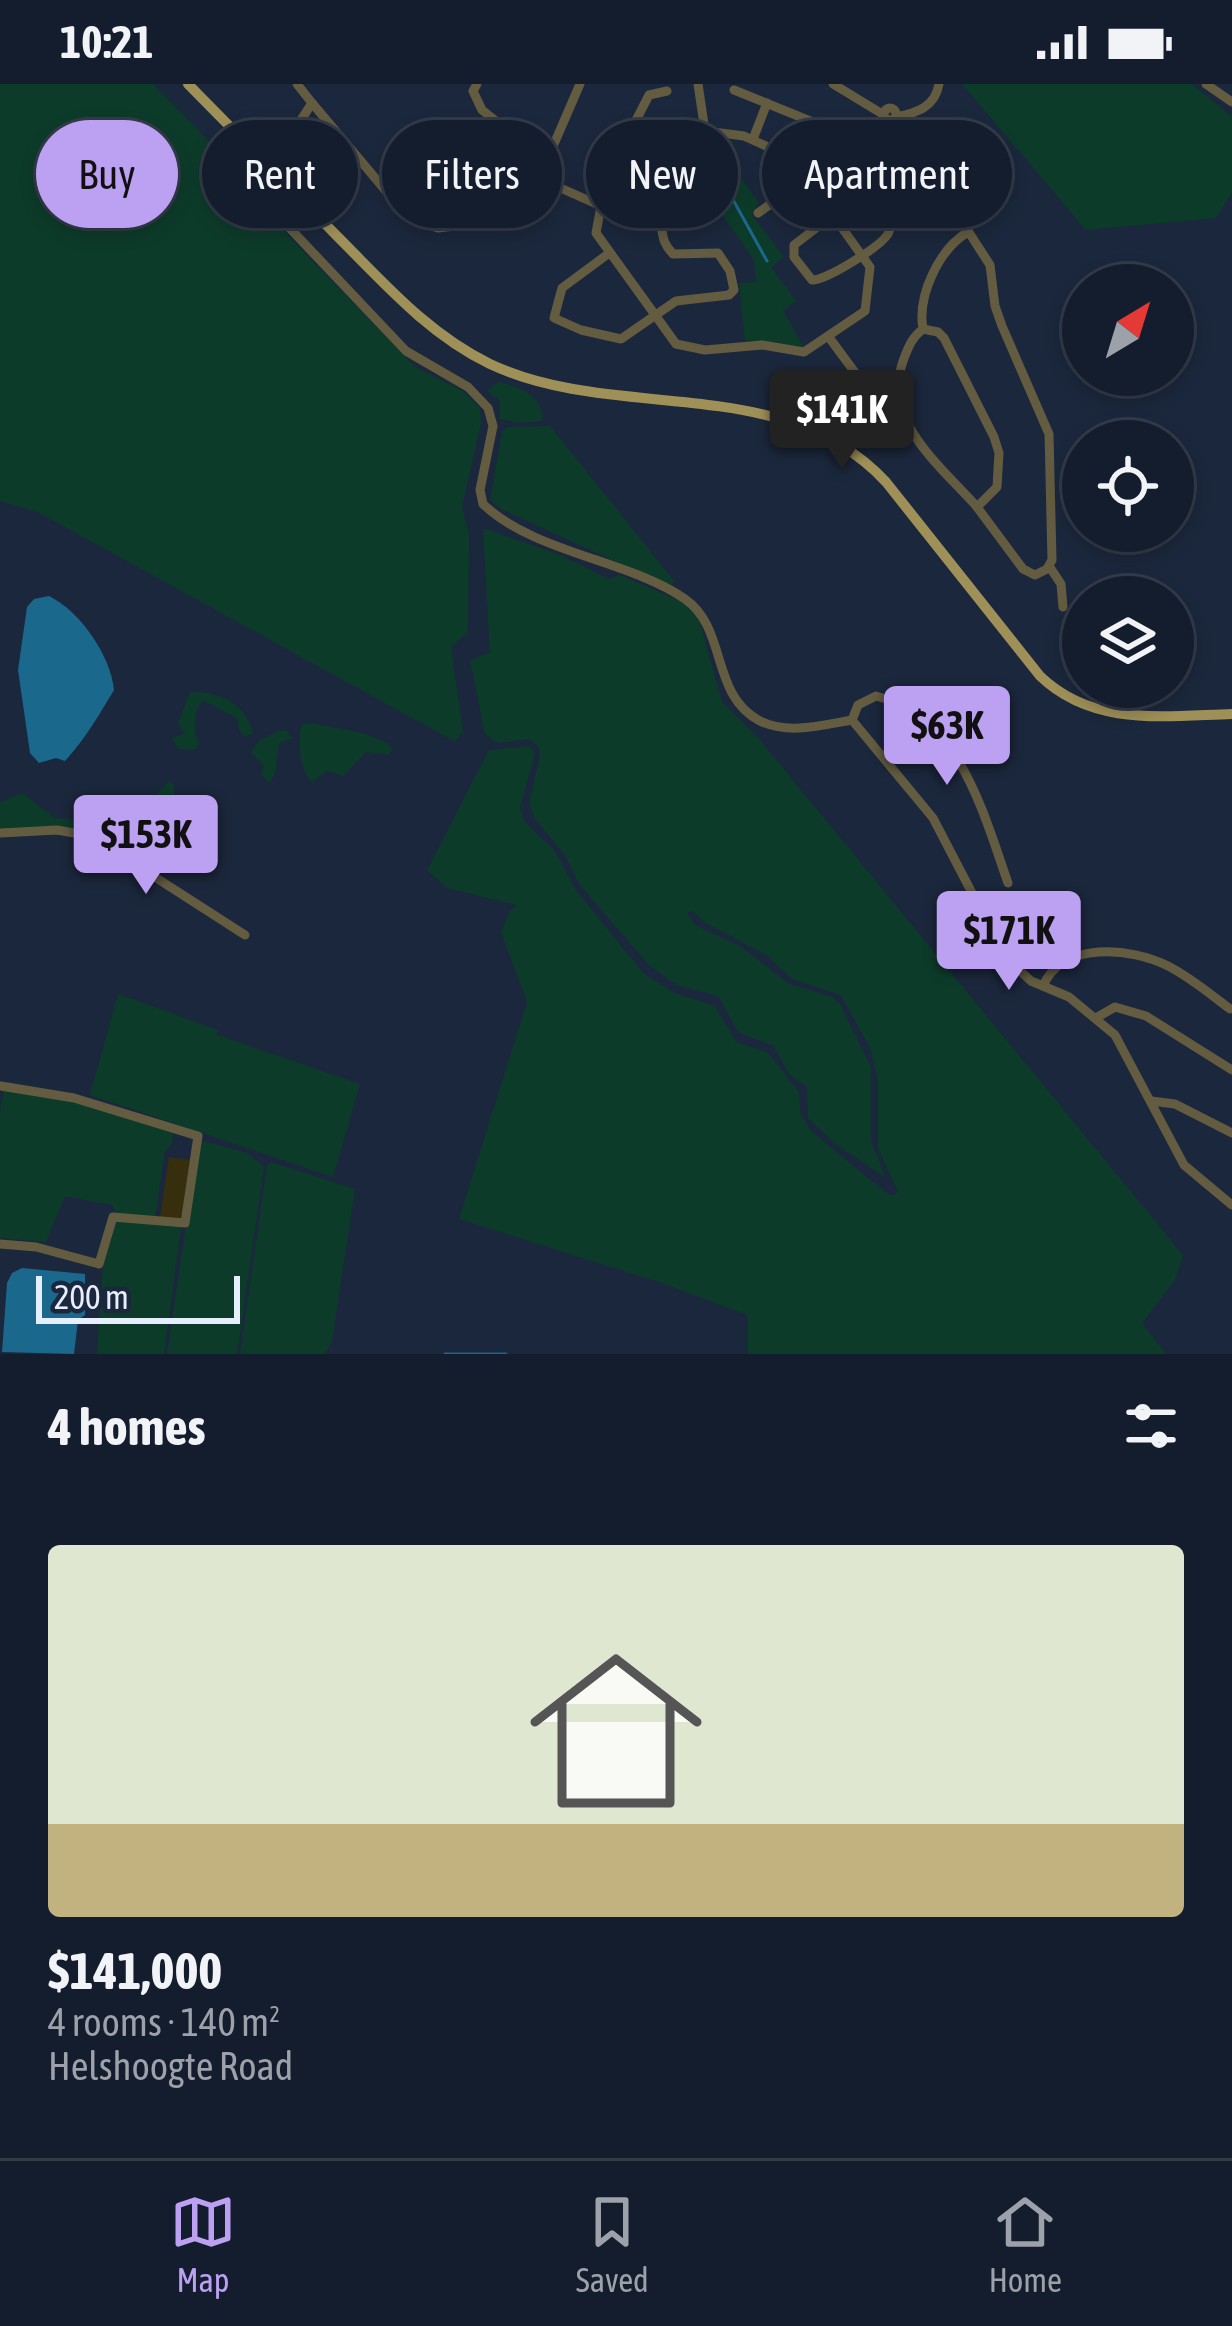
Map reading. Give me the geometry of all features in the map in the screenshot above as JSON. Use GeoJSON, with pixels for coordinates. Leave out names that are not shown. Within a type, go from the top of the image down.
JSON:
{"type":"FeatureCollection","features":[{"type":"Feature","properties":{"kind":"main road"},"geometry":{"type":"LineString","coordinates":[[188,84],[224,120]]}},
{"type":"Feature","properties":{"kind":"main road"},"geometry":{"type":"LineString","coordinates":[[330,228],[417,316],[444,338],[493,365],[560,387],[776,416],[844,444],[886,482],[1040,676],[1073,702],[1123,716],[1232,714]]}},
{"type":"Feature","properties":{"kind":"street"},"geometry":{"type":"LineString","coordinates":[[297,84],[410,218],[438,228],[481,223],[508,204],[526,168],[525,144],[476,104],[472,91],[477,84]]}},
{"type":"Feature","properties":{"kind":"street"},"geometry":{"type":"LineString","coordinates":[[562,124],[580,84]]}},
{"type":"Feature","properties":{"kind":"street"},"geometry":{"type":"LineString","coordinates":[[698,84],[703,120]]}},
{"type":"Feature","properties":{"kind":"street"},"geometry":{"type":"LineString","coordinates":[[833,84],[891,120]]}},
{"type":"Feature","properties":{"kind":"street"},"geometry":{"type":"LineString","coordinates":[[902,120],[934,99],[939,84]]}},
{"type":"Feature","properties":{"kind":"street"},"geometry":{"type":"LineString","coordinates":[[1206,84],[1232,102]]}},
{"type":"Feature","properties":{"kind":"street"},"geometry":{"type":"LineString","coordinates":[[734,90],[825,127],[891,221],[886,236],[821,280],[807,275],[794,256],[794,245],[816,228]]}},
{"type":"Feature","properties":{"kind":"street"},"geometry":{"type":"LineString","coordinates":[[638,120],[649,95],[667,91]]}},
{"type":"Feature","properties":{"kind":"street"},"geometry":{"type":"LineString","coordinates":[[297,120],[312,103]]}},
{"type":"Feature","properties":{"kind":"street"},"geometry":{"type":"LineString","coordinates":[[753,139],[767,103]]}},
{"type":"Feature","properties":{"kind":"street"},"geometry":{"type":"LineString","coordinates":[[738,136],[762,143]]}},
{"type":"Feature","properties":{"kind":"street"},"geometry":{"type":"LineString","coordinates":[[758,213],[762,210]]}},
{"type":"Feature","properties":{"kind":"street"},"geometry":{"type":"LineString","coordinates":[[288,228],[406,350],[467,388],[488,408],[493,427],[480,490],[489,510],[576,554],[684,598],[706,622],[730,692],[762,722],[795,728],[852,720]]}},
{"type":"Feature","properties":{"kind":"street"},"geometry":{"type":"LineString","coordinates":[[597,228],[608,254],[676,344],[694,349],[762,345],[795,354],[865,311],[870,267],[842,228]]}},
{"type":"Feature","properties":{"kind":"street"},"geometry":{"type":"LineString","coordinates":[[608,254],[562,288],[554,318],[621,339],[676,301],[729,295],[734,290],[730,271],[718,253],[673,254],[659,236],[660,228]]}},
{"type":"Feature","properties":{"kind":"street"},"geometry":{"type":"LineString","coordinates":[[965,228],[990,265],[994,306],[1049,434],[1049,566],[1061,584],[1062,596]]}},
{"type":"Feature","properties":{"kind":"street"},"geometry":{"type":"LineString","coordinates":[[923,329],[920,315],[941,258],[951,242],[968,232]]}},
{"type":"Feature","properties":{"kind":"street"},"geometry":{"type":"LineString","coordinates":[[977,507],[997,487],[999,453],[944,338],[923,329],[913,337],[898,375],[903,418],[1023,569],[1035,575],[1049,566]]}},
{"type":"Feature","properties":{"kind":"street"},"geometry":{"type":"LineString","coordinates":[[828,337],[862,382]]}},
{"type":"Feature","properties":{"kind":"street"},"geometry":{"type":"LineString","coordinates":[[852,720],[863,699],[876,695],[915,712],[934,729],[972,787],[1008,883]]}},
{"type":"Feature","properties":{"kind":"street"},"geometry":{"type":"LineString","coordinates":[[852,720],[932,818],[996,939],[1024,976],[1069,998],[1120,1042],[1184,1165],[1232,1205]]}},
{"type":"Feature","properties":{"kind":"street"},"geometry":{"type":"LineString","coordinates":[[0,832],[57,830],[91,836],[245,935]]}},
{"type":"Feature","properties":{"kind":"street"},"geometry":{"type":"LineString","coordinates":[[1043,986],[1048,973],[1062,961],[1095,953],[1131,954],[1166,964],[1230,1009]]}},
{"type":"Feature","properties":{"kind":"street"},"geometry":{"type":"LineString","coordinates":[[1096,1018],[1115,1007],[1136,1011],[1232,1070]]}},
{"type":"Feature","properties":{"kind":"street"},"geometry":{"type":"LineString","coordinates":[[0,1087],[74,1098],[198,1136],[184,1223],[113,1217],[99,1264],[36,1247],[0,1244]]}},
{"type":"Feature","properties":{"kind":"street"},"geometry":{"type":"LineString","coordinates":[[1150,1101],[1175,1104],[1232,1133]]}},
{"type":"Feature","properties":{"kind":"green space"},"geometry":{"type":"Polygon","coordinates":[[[0,84],[153,84],[202,134],[202,228],[281,228],[415,367],[463,391],[480,408],[481,423],[462,506],[469,537],[468,632],[451,647],[463,732],[454,741],[38,512],[0,501],[0,84]]]}},
{"type":"Feature","properties":{"kind":"green space"},"geometry":{"type":"Polygon","coordinates":[[[962,84],[1192,84],[1232,117],[1232,192],[1216,218],[1086,230],[1012,143],[1012,120],[993,120],[962,84]]]}},
{"type":"Feature","properties":{"kind":"green space"},"geometry":{"type":"Polygon","coordinates":[[[738,173],[759,203],[751,214],[784,257],[771,267],[796,301],[783,310],[804,348],[745,341],[739,283],[756,282],[754,260],[732,228],[738,228],[738,173]]]}},
{"type":"Feature","properties":{"kind":"green space"},"geometry":{"type":"Polygon","coordinates":[[[498,382],[532,397],[541,409],[540,421],[500,419],[500,400],[487,391],[498,382]]]}},
{"type":"Feature","properties":{"kind":"green space"},"geometry":{"type":"Polygon","coordinates":[[[550,426],[674,581],[671,587],[490,500],[502,431],[550,426]]]}},
{"type":"Feature","properties":{"kind":"green space"},"geometry":{"type":"Polygon","coordinates":[[[483,528],[560,555],[609,579],[620,575],[687,604],[700,623],[722,702],[759,739],[1183,1255],[1175,1280],[1142,1323],[1166,1354],[748,1354],[748,1315],[459,1219],[527,1002],[501,932],[517,905],[447,888],[427,870],[489,750],[530,746],[535,753],[520,807],[524,821],[555,851],[575,889],[643,973],[674,993],[715,1006],[736,1042],[767,1052],[799,1092],[800,1113],[811,1131],[891,1196],[898,1192],[878,1148],[878,1079],[870,1048],[841,995],[792,979],[766,955],[704,922],[693,911],[687,913],[695,925],[740,946],[789,984],[840,1004],[871,1067],[871,1142],[886,1178],[834,1143],[808,1118],[807,1087],[789,1074],[774,1046],[737,1030],[718,996],[677,985],[650,966],[579,884],[565,855],[535,819],[529,804],[538,746],[529,739],[498,743],[485,734],[470,660],[490,653],[483,528]]]}},
{"type":"Feature","properties":{"kind":"green space"},"geometry":{"type":"Polygon","coordinates":[[[190,692],[230,701],[245,715],[253,734],[244,736],[238,719],[203,700],[195,721],[199,742],[195,749],[179,749],[172,738],[185,734],[178,723],[190,692]]]}},
{"type":"Feature","properties":{"kind":"green space"},"geometry":{"type":"Polygon","coordinates":[[[302,724],[366,734],[393,749],[387,755],[366,752],[343,776],[327,771],[312,782],[304,770],[300,747],[302,724]]]}},
{"type":"Feature","properties":{"kind":"green space"},"geometry":{"type":"Polygon","coordinates":[[[277,731],[286,731],[293,738],[279,743],[275,774],[269,783],[261,774],[264,766],[251,752],[277,731]]]}},
{"type":"Feature","properties":{"kind":"green space"},"geometry":{"type":"Polygon","coordinates":[[[169,781],[174,785],[174,802],[184,816],[124,850],[105,835],[0,830],[0,802],[22,793],[55,818],[131,823],[140,809],[157,811],[155,797],[169,781]]]}},
{"type":"Feature","properties":{"kind":"green space"},"geometry":{"type":"Polygon","coordinates":[[[118,994],[218,1030],[217,1035],[360,1084],[333,1177],[90,1095],[118,994]]]}},
{"type":"Feature","properties":{"kind":"green space"},"geometry":{"type":"Polygon","coordinates":[[[4,1090],[80,1100],[174,1130],[171,1146],[165,1150],[155,1219],[116,1213],[112,1205],[65,1196],[46,1242],[0,1238],[4,1090]]]}},
{"type":"Feature","properties":{"kind":"green space"},"geometry":{"type":"Polygon","coordinates":[[[198,1143],[247,1153],[264,1166],[237,1354],[167,1354],[198,1143]]]}},
{"type":"Feature","properties":{"kind":"green space"},"geometry":{"type":"Polygon","coordinates":[[[271,1162],[355,1189],[332,1341],[325,1354],[240,1354],[271,1162]]]}},
{"type":"Feature","properties":{"kind":"green space"},"geometry":{"type":"Polygon","coordinates":[[[118,1218],[181,1227],[164,1354],[97,1354],[103,1265],[118,1218]]]}},
{"type":"Feature","properties":{"kind":"sand"},"geometry":{"type":"Polygon","coordinates":[[[169,1157],[190,1160],[181,1220],[160,1217],[169,1157]]]}},
{"type":"Feature","properties":{"kind":"water"},"geometry":{"type":"Polygon","coordinates":[[[49,596],[72,612],[92,636],[107,663],[114,690],[65,761],[56,758],[39,763],[30,753],[18,670],[27,607],[34,599],[49,596]]]}},
{"type":"Feature","properties":{"kind":"water"},"geometry":{"type":"Polygon","coordinates":[[[22,1268],[85,1274],[85,1315],[78,1320],[74,1354],[2,1352],[7,1283],[22,1268]]]}},
{"type":"Feature","properties":{"kind":"waterway"},"geometry":{"type":"LineString","coordinates":[[738,209],[767,261]]}},
{"type":"Feature","properties":{"kind":"waterway"},"geometry":{"type":"LineString","coordinates":[[445,1354],[506,1354]]}}]}
